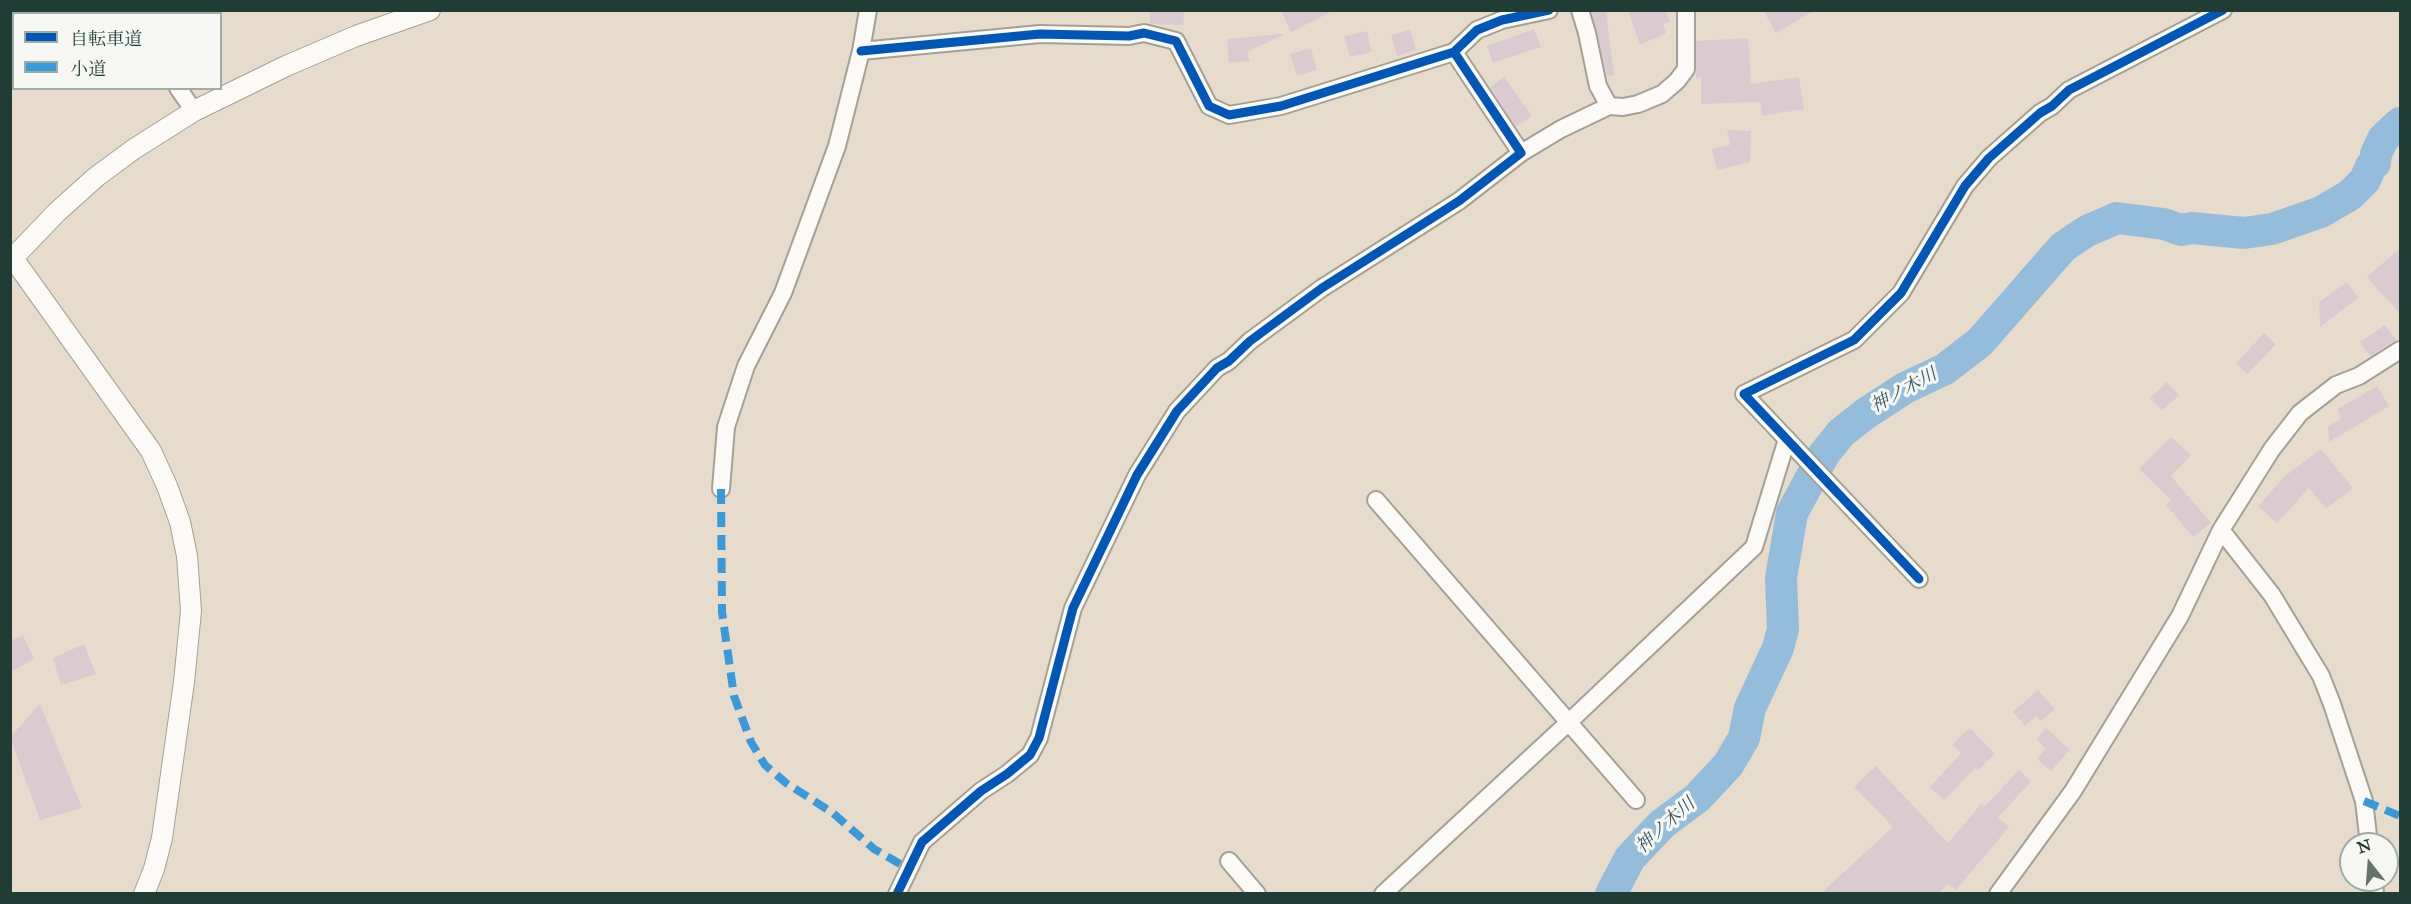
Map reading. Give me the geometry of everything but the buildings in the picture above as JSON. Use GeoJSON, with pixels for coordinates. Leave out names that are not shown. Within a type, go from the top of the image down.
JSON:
{"type":"FeatureCollection","features":[{"type":"Feature","properties":{"kind":"street"},"geometry":{"type":"LineString","coordinates":[[144,894],[154,869],[162,838],[184,682],[191,611],[187,556],[180,522],[151,451],[12,257],[96,177],[134,149],[194,111],[306,57],[356,36],[430,10]]}},
{"type":"Feature","properties":{"kind":"street"},"geometry":{"type":"LineString","coordinates":[[721,489],[726,427],[746,366],[783,293],[837,146],[861,51],[868,10]]}},
{"type":"Feature","properties":{"kind":"street"},"geometry":{"type":"LineString","coordinates":[[861,51],[1040,34],[1129,36],[1144,33],[1176,41],[1209,106],[1229,115],[1281,106],[1454,52],[1477,30],[1502,20],[1550,10]]}},
{"type":"Feature","properties":{"kind":"street"},"geometry":{"type":"LineString","coordinates":[[1580,10],[1598,86],[1609,106]]}},
{"type":"Feature","properties":{"kind":"street"},"geometry":{"type":"LineString","coordinates":[[897,894],[922,842],[981,790],[1007,774],[1030,755],[1039,738],[1073,608],[1137,475],[1177,411],[1217,368],[1229,361],[1250,341],[1322,288],[1459,201],[1521,153],[1561,129],[1609,106],[1623,107],[1638,104],[1662,94],[1677,81],[1686,69],[1686,10]]}},
{"type":"Feature","properties":{"kind":"street"},"geometry":{"type":"LineString","coordinates":[[1918,579],[1744,394],[1854,340],[1902,293],[1965,186],[1989,158],[2040,113],[2052,106],[2069,90],[2223,10]]}},
{"type":"Feature","properties":{"kind":"street"},"geometry":{"type":"LineString","coordinates":[[1454,52],[1521,153]]}},
{"type":"Feature","properties":{"kind":"street"},"geometry":{"type":"LineString","coordinates":[[179,90],[194,111]]}},
{"type":"Feature","properties":{"kind":"street"},"geometry":{"type":"LineString","coordinates":[[1998,894],[2073,791],[2180,616],[2221,530],[2272,449],[2300,413],[2336,385],[2359,376],[2400,350]]}},
{"type":"Feature","properties":{"kind":"street"},"geometry":{"type":"LineString","coordinates":[[1383,894],[1754,547],[1787,439]]}},
{"type":"Feature","properties":{"kind":"street"},"geometry":{"type":"LineString","coordinates":[[1376,500],[1636,800]]}},
{"type":"Feature","properties":{"kind":"street"},"geometry":{"type":"LineString","coordinates":[[2221,530],[2272,595],[2320,676],[2332,704],[2364,801],[2368,832]]}},
{"type":"Feature","properties":{"kind":"street"},"geometry":{"type":"LineString","coordinates":[[1229,861],[1257,894]]}},
{"type":"Feature","properties":{"kind":"waterway","name":"神ノ木川"},"geometry":{"type":"LineString","coordinates":[[1611,894],[1630,858],[1662,824],[1697,798],[1728,765],[1744,738],[1750,708],[1778,648],[1783,629],[1781,578],[1792,513],[1824,454],[1841,433],[1905,388],[1945,369],[1980,342],[2063,247],[2087,231],[2117,218],[2164,224],[2181,230],[2192,228],[2244,233],[2272,229],[2321,212],[2350,195],[2365,180],[2371,166],[2375,163],[2376,154],[2383,139],[2400,123]]}},
{"type":"Feature","properties":{"kind":"marked path"},"geometry":{"type":"LineString","coordinates":[[721,489],[722,612],[734,696],[751,742],[765,765],[786,783],[833,813],[874,849],[907,868]]}},
{"type":"Feature","properties":{"kind":"marked path"},"geometry":{"type":"LineString","coordinates":[[2364,801],[2400,816]]}},
{"type":"Feature","properties":{"kind":"cycle path"},"geometry":{"type":"LineString","coordinates":[[861,51],[1040,34],[1129,36],[1144,33],[1176,41],[1209,106],[1229,115],[1281,106],[1454,52],[1477,30],[1502,20],[1549,10]]}},
{"type":"Feature","properties":{"kind":"cycle path"},"geometry":{"type":"LineString","coordinates":[[1919,579],[1744,394],[1854,340],[1901,293],[1965,186],[1989,158],[2040,113],[2052,106],[2069,90],[2223,10]]}},
{"type":"Feature","properties":{"kind":"cycle path"},"geometry":{"type":"LineString","coordinates":[[897,894],[922,842],[981,791],[1030,755],[1039,738],[1073,608],[1137,475],[1177,411],[1217,368],[1229,361],[1250,341],[1322,288],[1459,201],[1521,153],[1454,52]]}}]}
